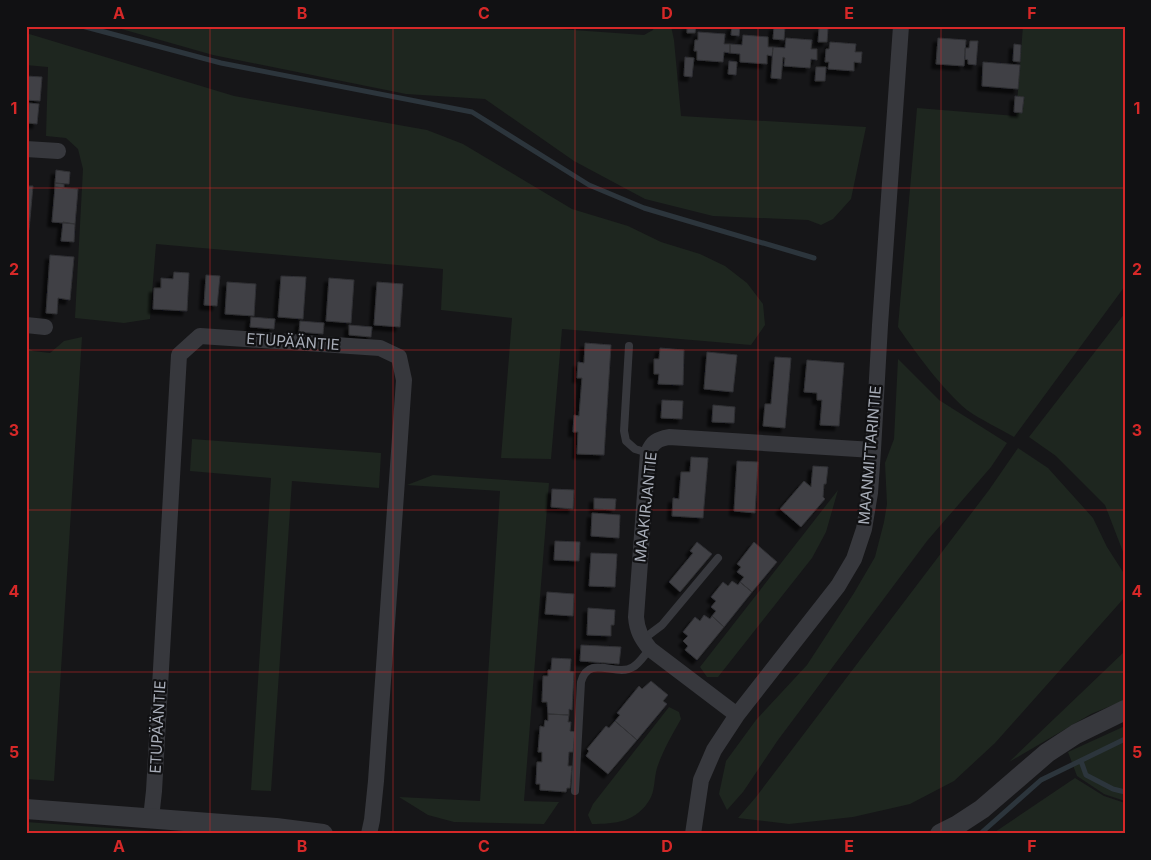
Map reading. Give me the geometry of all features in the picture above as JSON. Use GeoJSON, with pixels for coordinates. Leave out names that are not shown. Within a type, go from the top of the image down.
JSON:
{"type":"FeatureCollection","features":[{"type":"Feature","properties":{"kind":"street","name":"MAANMITTARINTIE"},"geometry":{"type":"LineString","coordinates":[[693,834],[701,780],[714,750],[737,715],[838,586],[854,559],[864,529],[870,493],[900,26]]}},
{"type":"Feature","properties":{"kind":"street"},"geometry":{"type":"LineString","coordinates":[[26,149],[58,151]]}},
{"type":"Feature","properties":{"kind":"street"},"geometry":{"type":"LineString","coordinates":[[26,326],[46,327]]}},
{"type":"Feature","properties":{"kind":"street","name":"ETUPÄÄNTIE"},"geometry":{"type":"LineString","coordinates":[[151,818],[179,355],[200,336],[380,348],[399,357],[404,380],[376,780],[370,834]]}},
{"type":"Feature","properties":{"kind":"street","name":"MAAKIRJANTIE"},"geometry":{"type":"LineString","coordinates":[[646,644],[637,628],[636,616],[648,453],[652,444],[668,437],[873,450]]}},
{"type":"Feature","properties":{"kind":"street"},"geometry":{"type":"LineString","coordinates":[[646,644],[737,715]]}},
{"type":"Feature","properties":{"kind":"street"},"geometry":{"type":"LineString","coordinates":[[940,834],[982,809],[1047,753],[1076,734],[1125,710]]}},
{"type":"Feature","properties":{"kind":"street"},"geometry":{"type":"LineString","coordinates":[[26,809],[151,818],[323,834]]}},
{"type":"Feature","properties":{"kind":"lane"},"geometry":{"type":"LineString","coordinates":[[629,346],[624,431],[626,441],[634,449],[648,453]]}},
{"type":"Feature","properties":{"kind":"lane"},"geometry":{"type":"LineString","coordinates":[[574,791],[583,674],[587,669],[595,667],[625,670],[633,667],[646,644],[718,558]]}},
{"type":"Feature","properties":{"kind":"shaded area"},"geometry":{"type":"Polygon","coordinates":[[[111,26],[485,26],[511,28],[511,26],[559,26],[559,29],[644,35],[653,30],[654,26],[671,26],[681,116],[866,127],[851,199],[833,219],[821,225],[808,220],[713,216],[645,199],[574,161],[485,99],[406,94],[213,55],[111,26]]]}},
{"type":"Feature","properties":{"kind":"shaded area"},"geometry":{"type":"Polygon","coordinates":[[[1023,26],[1125,26],[1125,286],[1014,437],[972,414],[948,392],[898,327],[917,108],[1016,116],[1023,26]]]}},
{"type":"Feature","properties":{"kind":"shaded area"},"geometry":{"type":"Polygon","coordinates":[[[26,33],[234,96],[427,130],[463,144],[572,209],[628,226],[661,242],[700,254],[725,266],[747,283],[763,304],[765,325],[751,345],[562,329],[551,459],[501,458],[512,318],[441,310],[443,269],[156,244],[150,319],[124,323],[75,318],[83,169],[78,149],[66,138],[46,136],[48,67],[26,65],[26,33]]]}},
{"type":"Feature","properties":{"kind":"shaded area"},"geometry":{"type":"Polygon","coordinates":[[[1125,313],[1125,557],[1105,505],[1056,456],[1029,437],[1125,313]]]}},
{"type":"Feature","properties":{"kind":"shaded area"},"geometry":{"type":"Polygon","coordinates":[[[82,337],[54,781],[26,779],[26,347],[33,351],[50,353],[64,341],[82,337]]]}},
{"type":"Feature","properties":{"kind":"shaded area"},"geometry":{"type":"Polygon","coordinates":[[[898,359],[939,400],[1007,443],[991,467],[927,541],[778,740],[743,792],[727,810],[719,794],[726,761],[756,720],[807,665],[875,557],[887,504],[885,463],[894,439],[898,359]]]}},
{"type":"Feature","properties":{"kind":"shaded area"},"geometry":{"type":"Polygon","coordinates":[[[192,439],[381,453],[379,488],[292,481],[271,791],[251,790],[271,478],[190,471],[192,439]]]}},
{"type":"Feature","properties":{"kind":"shaded area"},"geometry":{"type":"Polygon","coordinates":[[[1018,448],[1048,468],[1093,518],[1107,547],[1125,575],[1125,597],[995,743],[954,781],[910,804],[853,817],[789,824],[738,818],[756,797],[989,490],[1018,448]]]}},
{"type":"Feature","properties":{"kind":"shaded area"},"geometry":{"type":"Polygon","coordinates":[[[433,475],[549,483],[524,801],[559,802],[544,824],[454,822],[428,815],[399,797],[480,801],[500,491],[407,485],[433,475]]]}},
{"type":"Feature","properties":{"kind":"shaded area"},"geometry":{"type":"Polygon","coordinates":[[[838,490],[826,532],[812,558],[718,677],[707,677],[700,667],[838,490]]]}},
{"type":"Feature","properties":{"kind":"shaded area"},"geometry":{"type":"Polygon","coordinates":[[[1125,651],[1125,700],[1091,714],[1009,762],[1125,651]]]}},
{"type":"Feature","properties":{"kind":"shaded area"},"geometry":{"type":"Polygon","coordinates":[[[669,707],[679,712],[681,719],[659,761],[653,792],[645,807],[639,813],[625,820],[592,824],[588,815],[593,804],[669,707]]]}},
{"type":"Feature","properties":{"kind":"shaded area"},"geometry":{"type":"Polygon","coordinates":[[[1125,726],[1125,801],[1104,794],[1077,776],[1068,752],[1125,726]]]}},
{"type":"Feature","properties":{"kind":"shaded area"},"geometry":{"type":"Polygon","coordinates":[[[1075,778],[1104,796],[1125,803],[1125,834],[992,834],[1075,778]]]}},
{"type":"Feature","properties":{"kind":"shaded area"},"geometry":{"type":"Polygon","coordinates":[[[26,822],[195,834],[26,834],[26,822]]]}},
{"type":"Feature","properties":{"kind":"building"},"geometry":{"type":"Polygon","coordinates":[[[687,26],[696,26],[695,33],[687,33],[687,26]]]}},
{"type":"Feature","properties":{"kind":"building"},"geometry":{"type":"Polygon","coordinates":[[[732,26],[740,26],[739,36],[731,35],[732,26]]]}},
{"type":"Feature","properties":{"kind":"building"},"geometry":{"type":"Polygon","coordinates":[[[774,26],[785,26],[784,40],[773,39],[774,26]]]}},
{"type":"Feature","properties":{"kind":"building"},"geometry":{"type":"Polygon","coordinates":[[[819,28],[828,28],[827,42],[818,42],[819,28]]]}},
{"type":"Feature","properties":{"kind":"building"},"geometry":{"type":"Polygon","coordinates":[[[698,32],[725,34],[724,44],[730,44],[730,53],[724,52],[723,62],[697,60],[697,51],[694,51],[695,40],[698,40],[698,32]]]}},
{"type":"Feature","properties":{"kind":"building"},"geometry":{"type":"Polygon","coordinates":[[[743,35],[768,37],[768,47],[773,47],[772,56],[767,55],[767,64],[740,62],[740,54],[730,53],[730,44],[742,45],[743,35]]]}},
{"type":"Feature","properties":{"kind":"building"},"geometry":{"type":"Polygon","coordinates":[[[786,38],[812,40],[811,49],[817,49],[817,60],[811,59],[810,68],[784,66],[785,58],[783,57],[781,79],[771,78],[773,47],[785,48],[786,38]]]}},
{"type":"Feature","properties":{"kind":"building"},"geometry":{"type":"Polygon","coordinates":[[[938,38],[966,40],[964,66],[936,64],[938,38]]]}},
{"type":"Feature","properties":{"kind":"building"},"geometry":{"type":"Polygon","coordinates":[[[970,41],[978,41],[976,65],[968,64],[968,60],[965,59],[965,48],[969,48],[970,41]]]}},
{"type":"Feature","properties":{"kind":"building"},"geometry":{"type":"Polygon","coordinates":[[[830,42],[856,44],[855,52],[862,52],[861,63],[854,62],[854,71],[828,69],[829,62],[825,62],[826,49],[829,49],[830,42]]]}},
{"type":"Feature","properties":{"kind":"building"},"geometry":{"type":"Polygon","coordinates":[[[1014,44],[1021,45],[1020,62],[1013,61],[1014,44]]]}},
{"type":"Feature","properties":{"kind":"building"},"geometry":{"type":"Polygon","coordinates":[[[685,57],[694,58],[692,77],[684,76],[685,57]]]}},
{"type":"Feature","properties":{"kind":"building"},"geometry":{"type":"Polygon","coordinates":[[[729,61],[737,62],[736,75],[728,74],[729,61]]]}},
{"type":"Feature","properties":{"kind":"building"},"geometry":{"type":"Polygon","coordinates":[[[983,62],[1020,65],[1018,89],[982,86],[983,62]]]}},
{"type":"Feature","properties":{"kind":"building"},"geometry":{"type":"Polygon","coordinates":[[[816,67],[826,67],[825,81],[815,81],[816,67]]]}},
{"type":"Feature","properties":{"kind":"building"},"geometry":{"type":"Polygon","coordinates":[[[26,76],[42,77],[40,101],[26,100],[26,76]]]}},
{"type":"Feature","properties":{"kind":"building"},"geometry":{"type":"Polygon","coordinates":[[[1015,96],[1024,97],[1022,113],[1014,112],[1015,96]]]}},
{"type":"Feature","properties":{"kind":"building"},"geometry":{"type":"Polygon","coordinates":[[[29,103],[39,104],[37,124],[28,123],[29,103]]]}},
{"type":"Feature","properties":{"kind":"building"},"geometry":{"type":"Polygon","coordinates":[[[56,170],[70,172],[69,184],[55,183],[56,170]]]}},
{"type":"Feature","properties":{"kind":"building"},"geometry":{"type":"Polygon","coordinates":[[[55,183],[64,184],[64,188],[55,187],[55,183]]]}},
{"type":"Feature","properties":{"kind":"building"},"geometry":{"type":"Polygon","coordinates":[[[26,186],[33,186],[29,230],[26,230],[26,186]]]}},
{"type":"Feature","properties":{"kind":"building"},"geometry":{"type":"Polygon","coordinates":[[[55,187],[78,189],[75,224],[52,222],[55,187]]]}},
{"type":"Feature","properties":{"kind":"building"},"geometry":{"type":"Polygon","coordinates":[[[63,222],[75,224],[74,242],[61,241],[63,222]]]}},
{"type":"Feature","properties":{"kind":"building"},"geometry":{"type":"Polygon","coordinates":[[[50,255],[74,257],[70,300],[58,298],[57,314],[46,313],[50,255]]]}},
{"type":"Feature","properties":{"kind":"building"},"geometry":{"type":"Polygon","coordinates":[[[174,272],[189,273],[187,311],[153,309],[154,288],[161,288],[161,278],[173,279],[174,272]]]}},
{"type":"Feature","properties":{"kind":"building"},"geometry":{"type":"Polygon","coordinates":[[[206,275],[220,276],[217,306],[204,305],[206,275]]]}},
{"type":"Feature","properties":{"kind":"building"},"geometry":{"type":"Polygon","coordinates":[[[281,276],[306,277],[303,319],[278,317],[281,276]]]}},
{"type":"Feature","properties":{"kind":"building"},"geometry":{"type":"Polygon","coordinates":[[[329,278],[354,280],[351,323],[326,321],[329,278]]]}},
{"type":"Feature","properties":{"kind":"building"},"geometry":{"type":"Polygon","coordinates":[[[227,282],[256,284],[254,316],[225,314],[227,282]]]}},
{"type":"Feature","properties":{"kind":"building"},"geometry":{"type":"Polygon","coordinates":[[[377,282],[403,284],[400,327],[374,325],[377,282]]]}},
{"type":"Feature","properties":{"kind":"building"},"geometry":{"type":"Polygon","coordinates":[[[251,317],[275,319],[274,329],[250,327],[251,317]]]}},
{"type":"Feature","properties":{"kind":"building"},"geometry":{"type":"Polygon","coordinates":[[[300,321],[324,323],[323,334],[299,332],[300,321]]]}},
{"type":"Feature","properties":{"kind":"building"},"geometry":{"type":"Polygon","coordinates":[[[349,325],[372,327],[371,337],[349,335],[349,325]]]}},
{"type":"Feature","properties":{"kind":"building"},"geometry":{"type":"Polygon","coordinates":[[[585,343],[611,345],[604,455],[577,454],[578,432],[573,432],[574,415],[579,416],[582,378],[577,378],[578,362],[584,363],[585,343]]]}},
{"type":"Feature","properties":{"kind":"building"},"geometry":{"type":"Polygon","coordinates":[[[660,348],[684,350],[683,385],[658,384],[659,374],[654,374],[654,359],[659,359],[660,348]]]}},
{"type":"Feature","properties":{"kind":"building"},"geometry":{"type":"Polygon","coordinates":[[[707,352],[737,355],[733,392],[704,389],[707,352]]]}},
{"type":"Feature","properties":{"kind":"building"},"geometry":{"type":"Polygon","coordinates":[[[775,357],[791,358],[785,428],[763,426],[765,404],[771,404],[775,357]]]}},
{"type":"Feature","properties":{"kind":"building"},"geometry":{"type":"Polygon","coordinates":[[[807,360],[844,363],[839,426],[820,425],[822,400],[817,400],[817,393],[804,392],[807,360]]]}},
{"type":"Feature","properties":{"kind":"building"},"geometry":{"type":"Polygon","coordinates":[[[662,400],[683,401],[682,419],[661,418],[662,400]]]}},
{"type":"Feature","properties":{"kind":"building"},"geometry":{"type":"Polygon","coordinates":[[[713,405],[735,407],[734,423],[712,422],[713,405]]]}},
{"type":"Feature","properties":{"kind":"building"},"geometry":{"type":"Polygon","coordinates":[[[691,457],[708,458],[703,518],[672,516],[673,498],[679,499],[681,472],[690,472],[691,457]]]}},
{"type":"Feature","properties":{"kind":"building"},"geometry":{"type":"Polygon","coordinates":[[[737,461],[758,462],[755,513],[734,511],[737,461]]]}},
{"type":"Feature","properties":{"kind":"building"},"geometry":{"type":"Polygon","coordinates":[[[813,466],[828,467],[826,484],[824,484],[823,497],[825,499],[801,527],[780,509],[804,481],[811,487],[813,466]]]}},
{"type":"Feature","properties":{"kind":"building"},"geometry":{"type":"Polygon","coordinates":[[[552,489],[574,490],[573,509],[551,507],[552,489]]]}},
{"type":"Feature","properties":{"kind":"building"},"geometry":{"type":"Polygon","coordinates":[[[594,498],[616,499],[615,510],[594,509],[594,498]]]}},
{"type":"Feature","properties":{"kind":"building"},"geometry":{"type":"Polygon","coordinates":[[[592,513],[620,515],[619,538],[591,536],[592,513]]]}},
{"type":"Feature","properties":{"kind":"building"},"geometry":{"type":"Polygon","coordinates":[[[555,541],[580,542],[579,561],[554,560],[555,541]]]}},
{"type":"Feature","properties":{"kind":"building"},"geometry":{"type":"Polygon","coordinates":[[[697,542],[712,554],[680,592],[669,582],[693,553],[690,551],[697,542]]]}},
{"type":"Feature","properties":{"kind":"building"},"geometry":{"type":"Polygon","coordinates":[[[754,542],[777,562],[752,592],[740,582],[744,577],[737,572],[741,567],[737,564],[754,542]]]}},
{"type":"Feature","properties":{"kind":"building"},"geometry":{"type":"Polygon","coordinates":[[[591,553],[617,554],[615,587],[589,586],[591,553]]]}},
{"type":"Feature","properties":{"kind":"building"},"geometry":{"type":"Polygon","coordinates":[[[732,581],[738,585],[740,582],[752,592],[724,627],[712,616],[716,611],[711,607],[716,601],[711,597],[723,582],[728,586],[732,581]]]}},
{"type":"Feature","properties":{"kind":"building"},"geometry":{"type":"Polygon","coordinates":[[[547,592],[574,594],[573,616],[545,614],[547,592]]]}},
{"type":"Feature","properties":{"kind":"building"},"geometry":{"type":"Polygon","coordinates":[[[588,608],[615,610],[614,625],[611,625],[611,636],[587,635],[588,608]]]}},
{"type":"Feature","properties":{"kind":"building"},"geometry":{"type":"Polygon","coordinates":[[[704,615],[710,619],[712,616],[724,627],[697,660],[685,650],[688,646],[683,641],[688,636],[683,632],[695,617],[700,621],[704,615]]]}},
{"type":"Feature","properties":{"kind":"building"},"geometry":{"type":"Polygon","coordinates":[[[581,645],[621,647],[619,664],[580,661],[581,645]]]}},
{"type":"Feature","properties":{"kind":"building"},"geometry":{"type":"Polygon","coordinates":[[[552,658],[571,659],[570,671],[574,672],[572,710],[569,709],[569,715],[548,714],[547,702],[542,702],[543,676],[548,676],[548,670],[551,670],[552,658]]]}},
{"type":"Feature","properties":{"kind":"building"},"geometry":{"type":"Polygon","coordinates":[[[651,681],[668,695],[663,701],[667,704],[637,740],[615,721],[620,715],[617,713],[639,686],[642,689],[651,681]]]}},
{"type":"Feature","properties":{"kind":"building"},"geometry":{"type":"Polygon","coordinates":[[[548,714],[569,715],[568,722],[571,722],[570,731],[575,732],[573,752],[569,752],[568,766],[572,766],[570,788],[567,788],[566,792],[540,790],[540,784],[536,784],[537,762],[542,762],[542,752],[538,752],[540,726],[544,727],[545,720],[548,721],[548,714]]]}},
{"type":"Feature","properties":{"kind":"building"},"geometry":{"type":"Polygon","coordinates":[[[615,721],[637,740],[608,774],[586,756],[589,751],[587,749],[606,726],[609,728],[615,721]]]}},
{"type":"Feature","properties":{"kind":"waterway"},"geometry":{"type":"LineString","coordinates":[[82,26],[221,63],[472,112],[589,185],[644,208],[814,258]]}},
{"type":"Feature","properties":{"kind":"waterway"},"geometry":{"type":"LineString","coordinates":[[980,834],[1041,780],[1125,739]]}},
{"type":"Feature","properties":{"kind":"waterway"},"geometry":{"type":"LineString","coordinates":[[1081,761],[1086,775],[1113,789],[1125,792]]}}]}
